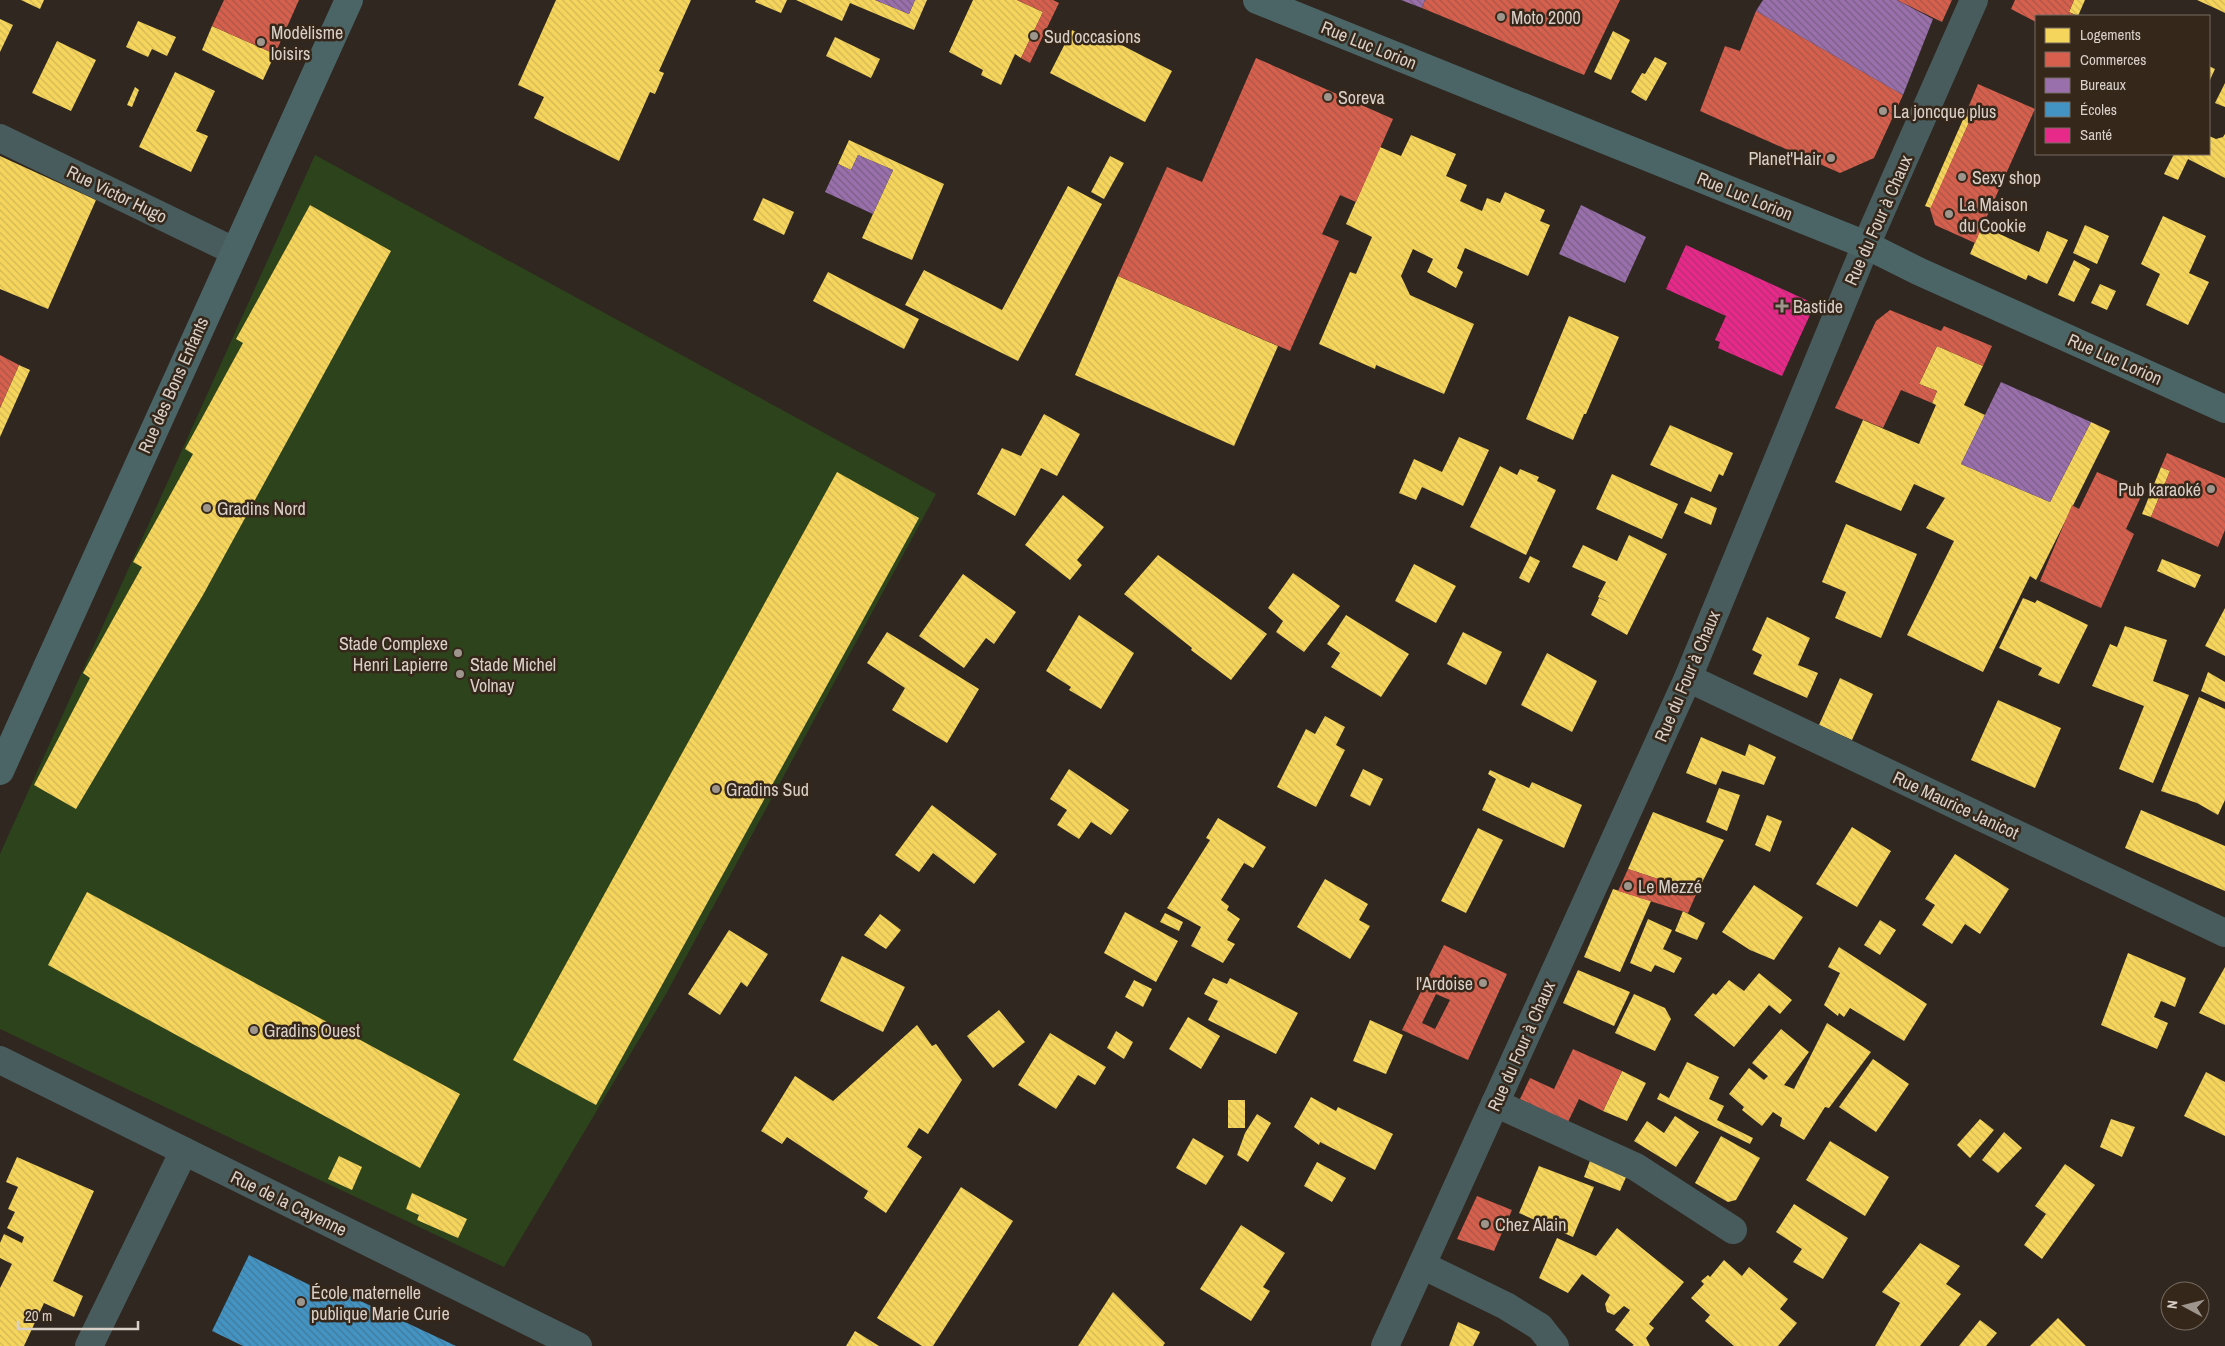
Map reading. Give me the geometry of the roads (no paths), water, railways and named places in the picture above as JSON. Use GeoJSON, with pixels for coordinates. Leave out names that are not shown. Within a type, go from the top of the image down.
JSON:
{"type":"FeatureCollection","features":[{"type":"Feature","properties":{"kind":"street","name":"Rue des Bons Enfants"},"geometry":{"type":"LineString","coordinates":[[0,771],[349,0]]}},
{"type":"Feature","properties":{"kind":"street","name":"Rue Luc Lorion"},"geometry":{"type":"LineString","coordinates":[[1257,0],[1287,6],[1866,245],[1918,271],[2225,409]]}},
{"type":"Feature","properties":{"kind":"street","name":"Rue du Four à Chaux"},"geometry":{"type":"LineString","coordinates":[[1385,1346],[1688,678],[1866,245],[1974,0]]}},
{"type":"Feature","properties":{"kind":"street","name":"Rue Victor Hugo"},"geometry":{"type":"LineString","coordinates":[[0,138],[234,251]]}},
{"type":"Feature","properties":{"kind":"street","name":"Rue Maurice Janicot"},"geometry":{"type":"LineString","coordinates":[[1688,678],[2225,932]]}},
{"type":"Feature","properties":{"kind":"street","name":"Rue de la Cayenne"},"geometry":{"type":"LineString","coordinates":[[0,1060],[578,1346]]}},
{"type":"Feature","properties":{"kind":"street"},"geometry":{"type":"LineString","coordinates":[[1495,1103],[1636,1167],[1733,1230]]}},
{"type":"Feature","properties":{"kind":"street"},"geometry":{"type":"LineString","coordinates":[[89,1346],[184,1151]]}},
{"type":"Feature","properties":{"kind":"street"},"geometry":{"type":"LineString","coordinates":[[1422,1265],[1506,1306],[1540,1327],[1555,1346]]}},
{"type":"Feature","properties":{"kind":"place","name":"Moto 2000"},"geometry":{"type":"Point","coordinates":[1501,17]}},
{"type":"Feature","properties":{"kind":"place","name":"Sud occasions"},"geometry":{"type":"Point","coordinates":[1034,36]}},
{"type":"Feature","properties":{"kind":"place","name":"Modèlisme loisirs"},"geometry":{"type":"Point","coordinates":[261,42]}},
{"type":"Feature","properties":{"kind":"place","name":"Soreva"},"geometry":{"type":"Point","coordinates":[1328,97]}},
{"type":"Feature","properties":{"kind":"place","name":"La joncque plus"},"geometry":{"type":"Point","coordinates":[1883,111]}},
{"type":"Feature","properties":{"kind":"place","name":"Planet'Hair"},"geometry":{"type":"Point","coordinates":[1831,158]}},
{"type":"Feature","properties":{"kind":"place","name":"Sexy shop"},"geometry":{"type":"Point","coordinates":[1962,177]}},
{"type":"Feature","properties":{"kind":"place","name":"La Maison du Cookie"},"geometry":{"type":"Point","coordinates":[1949,214]}},
{"type":"Feature","properties":{"kind":"place","name":"Bastide"},"geometry":{"type":"Point","coordinates":[1782,306]}},
{"type":"Feature","properties":{"kind":"place","name":"Pub karaoké"},"geometry":{"type":"Point","coordinates":[2211,489]}},
{"type":"Feature","properties":{"kind":"place","name":"Gradins Nord"},"geometry":{"type":"Point","coordinates":[207,508]}},
{"type":"Feature","properties":{"kind":"place","name":"Stade Complexe Henri Lapierre"},"geometry":{"type":"Point","coordinates":[458,653]}},
{"type":"Feature","properties":{"kind":"place","name":"Stade Michel Volnay"},"geometry":{"type":"Point","coordinates":[460,674]}},
{"type":"Feature","properties":{"kind":"place","name":"Gradins Sud"},"geometry":{"type":"Point","coordinates":[716,789]}},
{"type":"Feature","properties":{"kind":"place","name":"Le Mezzé"},"geometry":{"type":"Point","coordinates":[1628,886]}},
{"type":"Feature","properties":{"kind":"place","name":"l'Ardoise"},"geometry":{"type":"Point","coordinates":[1483,983]}},
{"type":"Feature","properties":{"kind":"place","name":"Gradins Ouest"},"geometry":{"type":"Point","coordinates":[254,1030]}},
{"type":"Feature","properties":{"kind":"place","name":"Chez Alain"},"geometry":{"type":"Point","coordinates":[1485,1224]}},
{"type":"Feature","properties":{"kind":"place","name":"École maternelle publique Marie Curie"},"geometry":{"type":"Point","coordinates":[301,1302]}}]}
